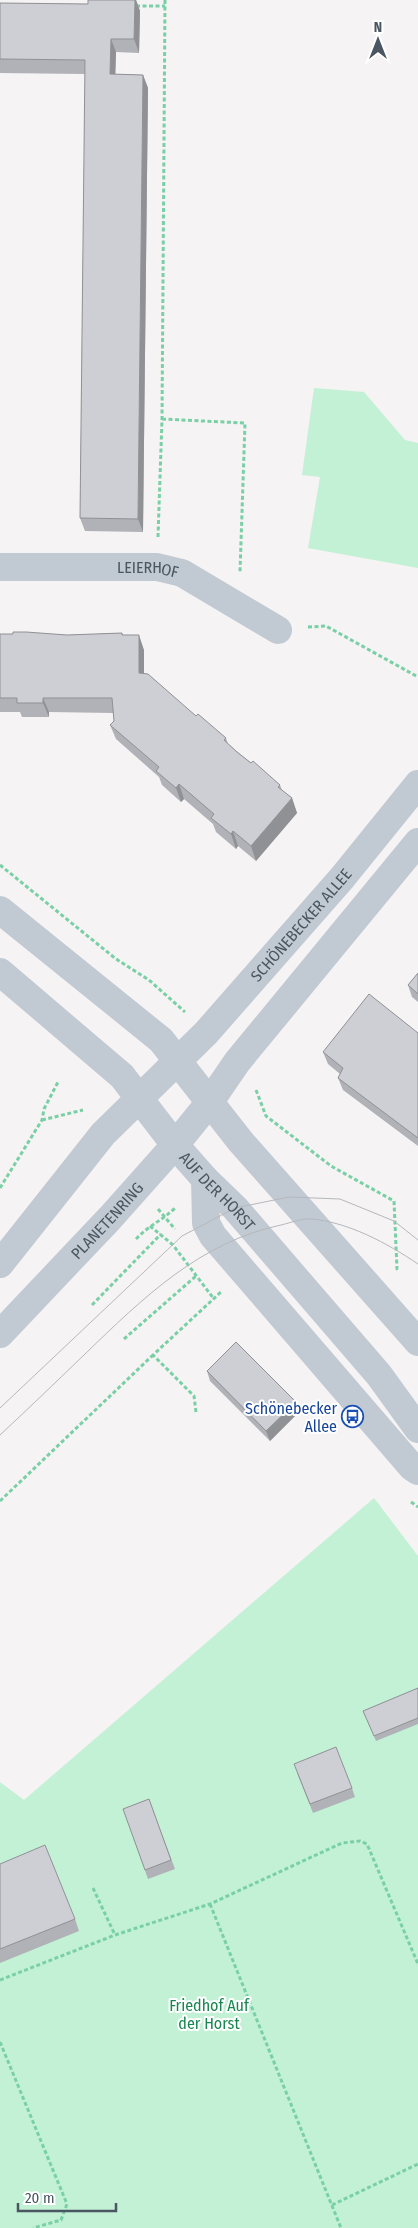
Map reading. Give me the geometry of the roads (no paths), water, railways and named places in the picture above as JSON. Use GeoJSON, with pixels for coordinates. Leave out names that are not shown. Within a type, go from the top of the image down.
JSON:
{"type":"FeatureCollection","features":[{"type":"Feature","properties":{"kind":"street","name":"LEIERHOF"},"geometry":{"type":"LineString","coordinates":[[0,567],[157,567],[182,573],[278,630]]}},
{"type":"Feature","properties":{"kind":"street","name":"SCHÖNEBECKER ALLEE"},"geometry":{"type":"LineString","coordinates":[[176,1060],[206,1033],[342,878],[418,784]]}},
{"type":"Feature","properties":{"kind":"street"},"geometry":{"type":"LineString","coordinates":[[209,1103],[236,1062],[418,842]]}},
{"type":"Feature","properties":{"kind":"street"},"geometry":{"type":"LineString","coordinates":[[0,910],[161,1040],[209,1103],[418,1342]]}},
{"type":"Feature","properties":{"kind":"street","name":"AUF DER HORST"},"geometry":{"type":"LineString","coordinates":[[0,972],[122,1076],[175,1145],[234,1208],[379,1375],[418,1429]]}},
{"type":"Feature","properties":{"kind":"street"},"geometry":{"type":"LineString","coordinates":[[0,1264],[86,1154],[176,1060]]}},
{"type":"Feature","properties":{"kind":"street","name":"PLANETENRING"},"geometry":{"type":"LineString","coordinates":[[0,1334],[110,1218],[175,1145],[209,1103]]}},
{"type":"Feature","properties":{"kind":"street"},"geometry":{"type":"LineString","coordinates":[[205,1179],[206,1223],[214,1236],[412,1467],[418,1471]]}},
{"type":"Feature","properties":{"kind":"tram line"},"geometry":{"type":"LineString","coordinates":[[0,1408],[182,1236],[235,1208],[289,1197],[340,1199],[394,1221],[418,1240]]}},
{"type":"Feature","properties":{"kind":"tram line"},"geometry":{"type":"LineString","coordinates":[[0,1435],[151,1293],[174,1275],[224,1244],[252,1233],[304,1219],[311,1219],[339,1224],[353,1229],[418,1264]]}},
{"type":"Feature","properties":{"kind":"place","name":"Schönebecker Allee"},"geometry":{"type":"Point","coordinates":[353,1417]}},
{"type":"Feature","properties":{"kind":"park label","name":"Friedhof Auf der Horst"},"geometry":{"type":"Point","coordinates":[209,2014]}}]}
